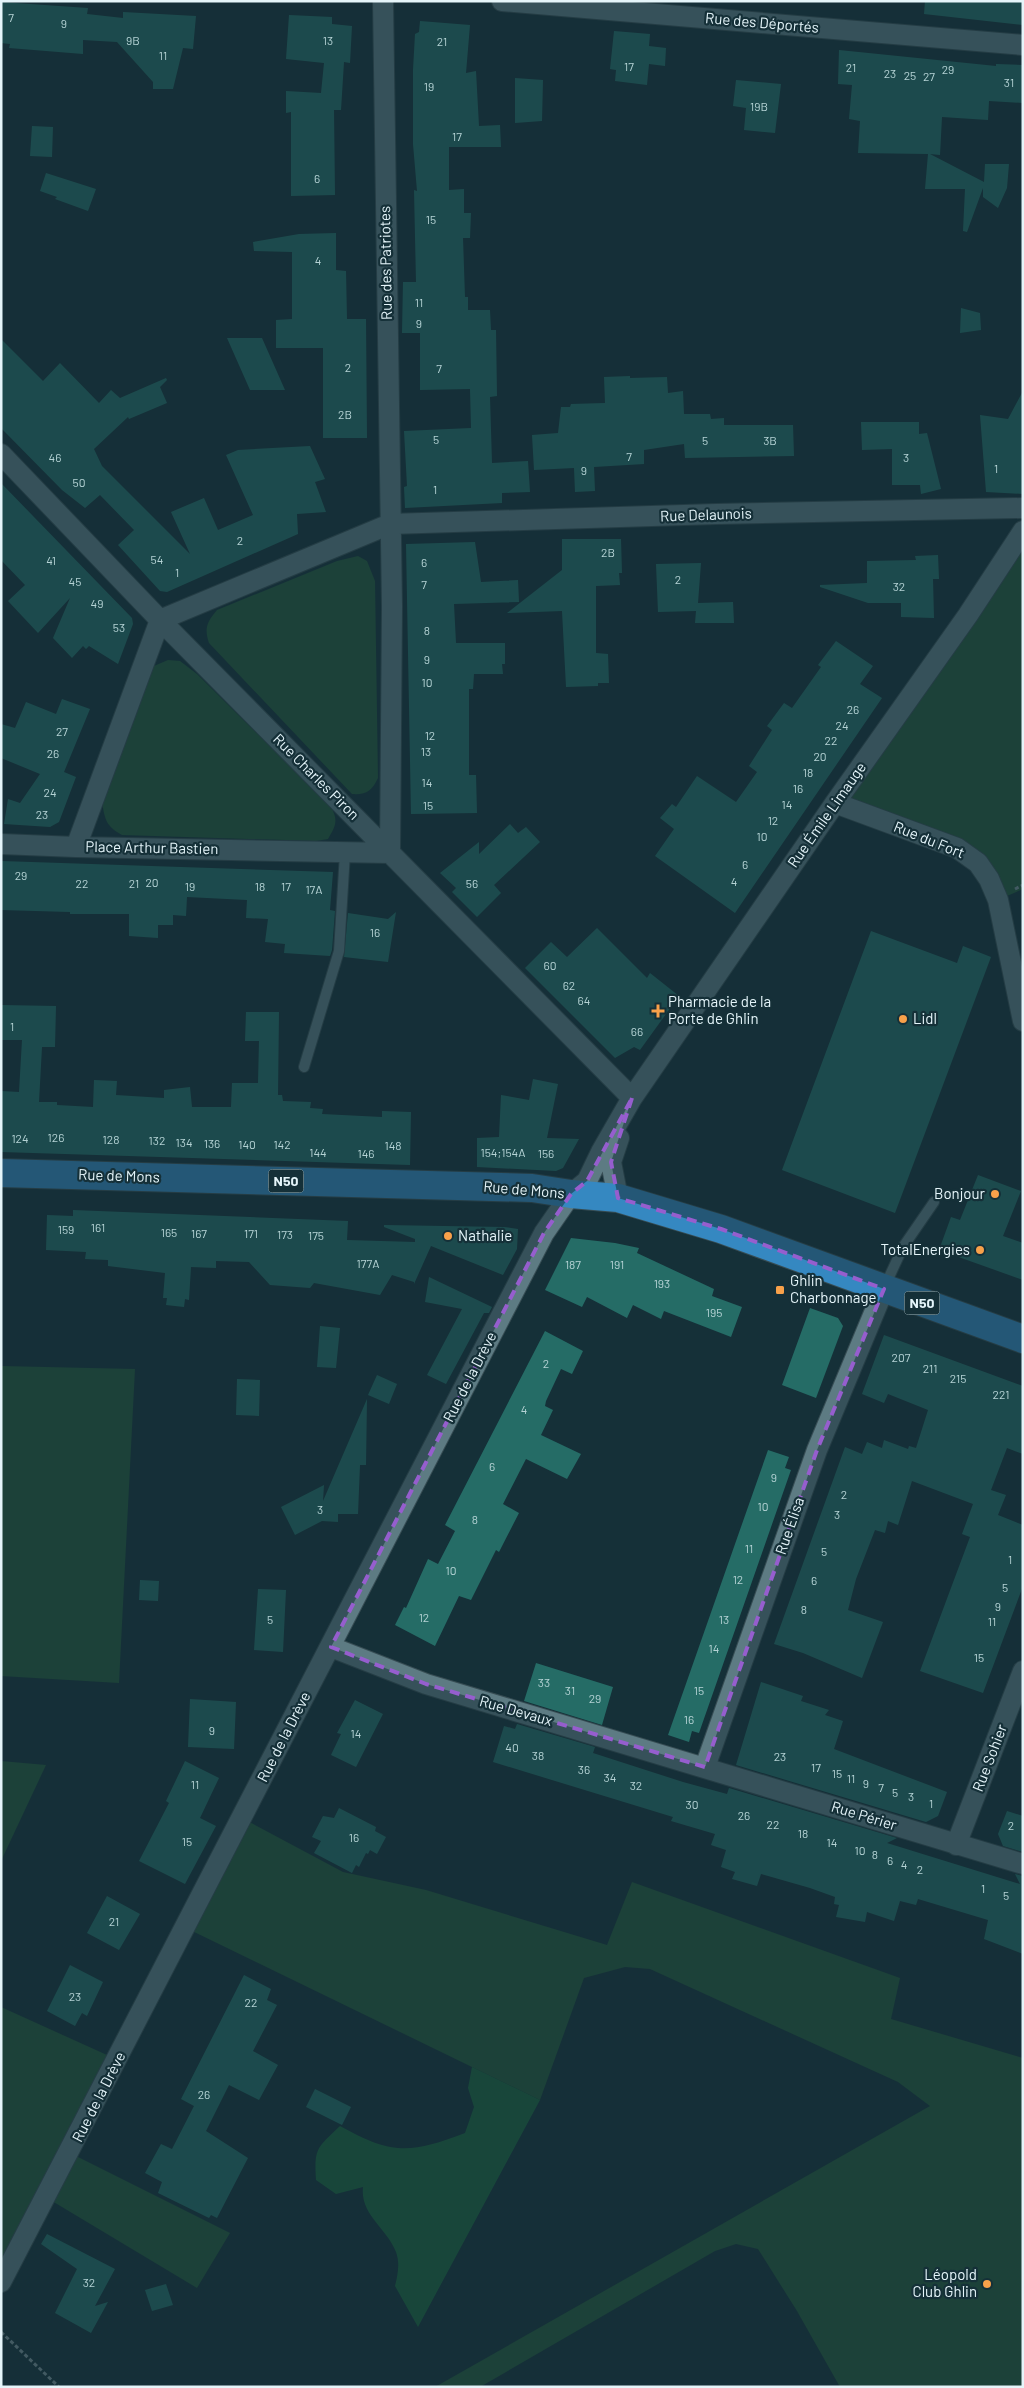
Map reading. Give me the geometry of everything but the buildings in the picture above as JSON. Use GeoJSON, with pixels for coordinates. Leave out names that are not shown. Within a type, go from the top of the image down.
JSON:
{"type":"FeatureCollection","features":[{"type":"Feature","properties":{"kind":"main road","name":"Rue de Mons"},"geometry":{"type":"LineString","coordinates":[[1,1173],[532,1188],[618,1198],[721,1229],[1023,1339]]}},
{"type":"Feature","properties":{"kind":"street","name":"Rue des Patriotes"},"geometry":{"type":"LineString","coordinates":[[383,1],[390,524]]}},
{"type":"Feature","properties":{"kind":"street","name":"Rue des Déportés"},"geometry":{"type":"LineString","coordinates":[[502,1],[1023,45]]}},
{"type":"Feature","properties":{"kind":"street","name":"Rue Charles Piron"},"geometry":{"type":"LineString","coordinates":[[1,454],[160,620],[632,1098]]}},
{"type":"Feature","properties":{"kind":"street","name":"Rue Delaunois"},"geometry":{"type":"LineString","coordinates":[[390,524],[716,514],[1023,508]]}},
{"type":"Feature","properties":{"kind":"street"},"geometry":{"type":"LineString","coordinates":[[160,620],[390,524],[392,607],[390,853]]}},
{"type":"Feature","properties":{"kind":"street","name":"Rue Émile Limauge"},"geometry":{"type":"LineString","coordinates":[[632,1098],[835,803],[968,615],[1023,532]]}},
{"type":"Feature","properties":{"kind":"street","name":"Place Arthur Bastien"},"geometry":{"type":"LineString","coordinates":[[160,620],[76,847],[390,853]]}},
{"type":"Feature","properties":{"kind":"street","name":"Rue du Fort"},"geometry":{"type":"LineString","coordinates":[[835,803],[957,848],[978,863],[989,879],[998,900],[1023,1021]]}},
{"type":"Feature","properties":{"kind":"street"},"geometry":{"type":"LineString","coordinates":[[1,844],[76,847]]}},
{"type":"Feature","properties":{"kind":"street"},"geometry":{"type":"LineString","coordinates":[[618,1198],[611,1162],[632,1098]]}},
{"type":"Feature","properties":{"kind":"street","name":"Rue de la Drève"},"geometry":{"type":"LineString","coordinates":[[1,2282],[544,1233],[571,1194],[587,1181],[601,1152],[632,1098]]}},
{"type":"Feature","properties":{"kind":"street","name":"Rue Élisa"},"geometry":{"type":"LineString","coordinates":[[705,1767],[817,1450],[884,1289]]}},
{"type":"Feature","properties":{"kind":"street","name":"Rue Devaux"},"geometry":{"type":"LineString","coordinates":[[331,1647],[426,1684],[705,1767]]}},
{"type":"Feature","properties":{"kind":"street","name":"Rue Sohier"},"geometry":{"type":"LineString","coordinates":[[956,1845],[1023,1671]]}},
{"type":"Feature","properties":{"kind":"street","name":"Rue Périer"},"geometry":{"type":"LineString","coordinates":[[705,1767],[1023,1864]]}},
{"type":"Feature","properties":{"kind":"lane"},"geometry":{"type":"LineString","coordinates":[[304,1067],[338,951],[345,853]]}},
{"type":"Feature","properties":{"kind":"lane"},"geometry":{"type":"LineString","coordinates":[[884,1289],[903,1247],[934,1202]]}},
{"type":"Feature","properties":{"kind":"path"},"geometry":{"type":"LineString","coordinates":[[1,2332],[59,2387]]}},
{"type":"Feature","properties":{"kind":"highlighted area"},"geometry":{"type":"Polygon","coordinates":[[[632,1098],[611,1162],[618,1198],[721,1229],[884,1289],[817,1450],[705,1767],[426,1684],[331,1647],[544,1233],[571,1194],[587,1181],[632,1098]]]}},
{"type":"Feature","properties":{"kind":"green space"},"geometry":{"type":"Polygon","coordinates":[[[1023,531],[1023,889],[998,900],[978,863],[835,803],[1023,531]]]}},
{"type":"Feature","properties":{"kind":"green space"},"geometry":{"type":"Polygon","coordinates":[[[358,556],[367,561],[375,581],[378,778],[365,793],[352,794],[209,643],[207,629],[211,618],[217,610],[337,561],[358,556]]]}},
{"type":"Feature","properties":{"kind":"green space"},"geometry":{"type":"Polygon","coordinates":[[[168,660],[180,661],[197,674],[331,807],[335,816],[335,824],[328,839],[316,841],[122,835],[109,825],[105,818],[102,802],[147,680],[154,666],[168,660]]]}},
{"type":"Feature","properties":{"kind":"green space"},"geometry":{"type":"Polygon","coordinates":[[[1,1366],[135,1369],[119,1683],[1,1676],[1,1366]]]}},
{"type":"Feature","properties":{"kind":"green space"},"geometry":{"type":"Polygon","coordinates":[[[1,1761],[46,1765],[1,1861],[1,1761]]]}},
{"type":"Feature","properties":{"kind":"green space"},"geometry":{"type":"Polygon","coordinates":[[[242,1818],[343,1872],[426,1890],[607,1945],[632,1882],[900,1978],[891,2019],[1023,2058],[1023,2387],[840,2387],[797,2311],[758,2249],[736,2244],[715,2251],[480,2387],[435,2387],[930,2106],[898,2082],[650,1969],[625,1967],[584,1978],[540,2100],[186,1928],[242,1818]]]}},
{"type":"Feature","properties":{"kind":"green space"},"geometry":{"type":"Polygon","coordinates":[[[1,2007],[118,2060],[70,2153],[230,2233],[197,2288],[47,2198],[1,2282],[1,2007]]]}},
{"type":"Feature","properties":{"kind":"green space"},"geometry":{"type":"Polygon","coordinates":[[[472,2067],[540,2100],[418,2327],[395,2286],[398,2269],[396,2252],[392,2243],[370,2214],[363,2197],[363,2187],[336,2194],[316,2180],[317,2155],[322,2144],[340,2126],[374,2142],[401,2148],[430,2145],[465,2133],[474,2107],[468,2088],[472,2067]]]}},
{"type":"Feature","properties":{"kind":"place","name":"Pharmacie de la Porte de Ghlin"},"geometry":{"type":"Point","coordinates":[658,1011]}},
{"type":"Feature","properties":{"kind":"place","name":"Lidl"},"geometry":{"type":"Point","coordinates":[903,1019]}},
{"type":"Feature","properties":{"kind":"place","name":"Bonjour"},"geometry":{"type":"Point","coordinates":[995,1194]}},
{"type":"Feature","properties":{"kind":"place","name":"Nathalie"},"geometry":{"type":"Point","coordinates":[448,1236]}},
{"type":"Feature","properties":{"kind":"place","name":"TotalEnergies"},"geometry":{"type":"Point","coordinates":[980,1250]}},
{"type":"Feature","properties":{"kind":"place","name":"Ghlin Charbonnage"},"geometry":{"type":"Point","coordinates":[780,1290]}},
{"type":"Feature","properties":{"kind":"place","name":"Léopold Club Ghlin"},"geometry":{"type":"Point","coordinates":[987,2284]}}]}
